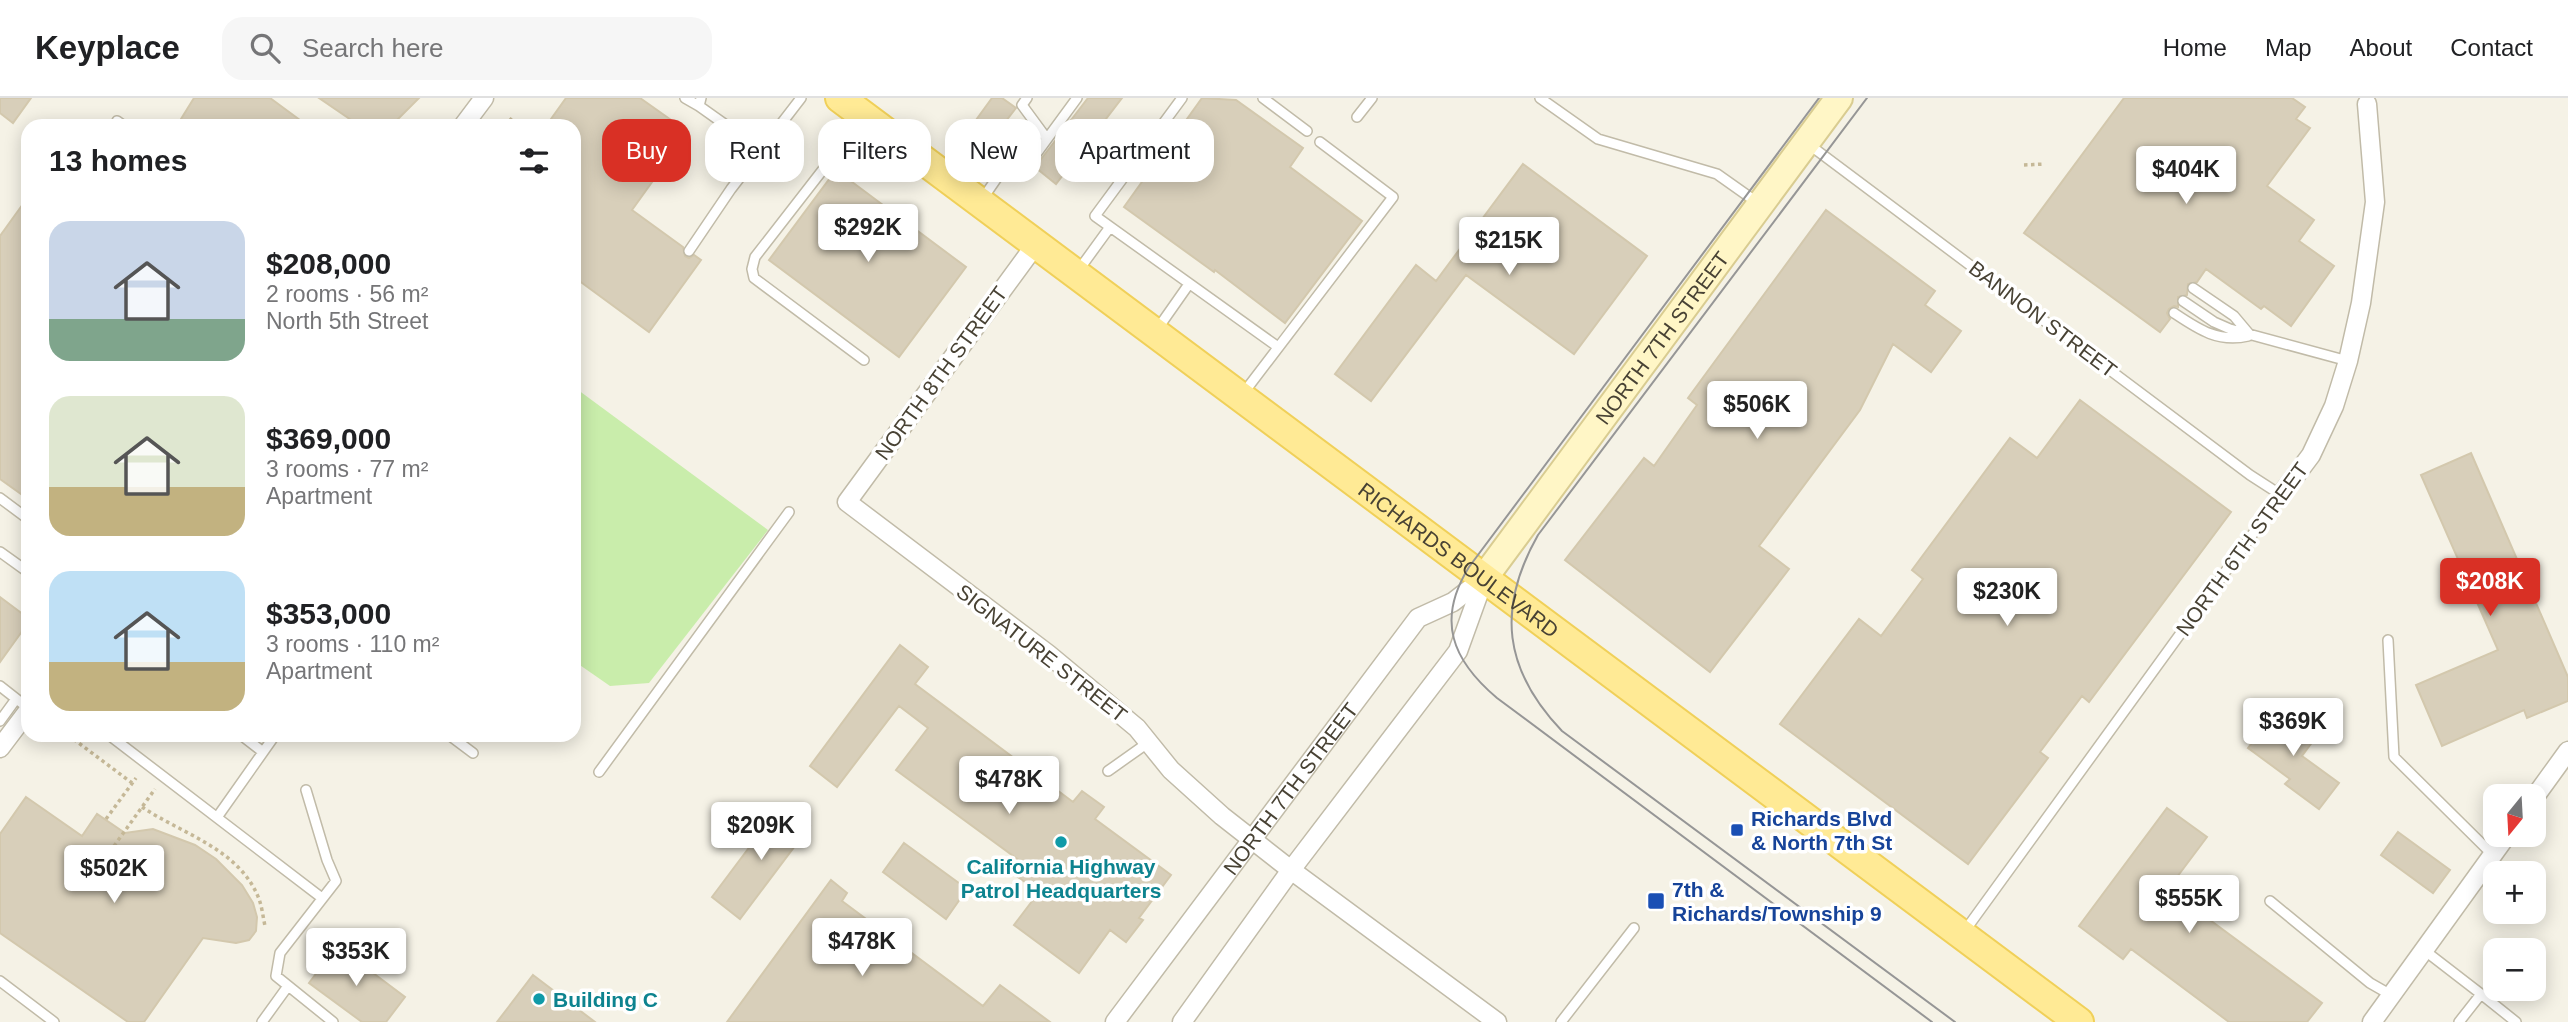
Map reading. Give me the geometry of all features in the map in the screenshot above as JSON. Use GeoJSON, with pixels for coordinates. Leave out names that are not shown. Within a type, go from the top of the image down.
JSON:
{"type":"FeatureCollection","features":[{"type":"Feature","properties":{"kind":"main road","name":"RICHARDS BOULEVARD"},"geometry":{"type":"LineString","coordinates":[[840,98],[2078,1022]]}},
{"type":"Feature","properties":{"kind":"main road","name":"NORTH 7TH STREET"},"geometry":{"type":"LineString","coordinates":[[1484,578],[1839,98]]}},
{"type":"Feature","properties":{"kind":"street"},"geometry":{"type":"LineString","coordinates":[[468,119],[484,98]]}},
{"type":"Feature","properties":{"kind":"street","name":"NORTH 6TH STREET"},"geometry":{"type":"LineString","coordinates":[[2281,495],[2311,454],[2334,406],[2348,361],[2361,303],[2375,202],[2364,101]]}},
{"type":"Feature","properties":{"kind":"street","name":"NORTH 8TH STREET"},"geometry":{"type":"LineString","coordinates":[[847,502],[1036,244]]}},
{"type":"Feature","properties":{"kind":"street","name":"SIGNATURE STREET"},"geometry":{"type":"LineString","coordinates":[[847,502],[1048,654],[1137,728],[1171,770],[1253,840],[1497,1022]]}},
{"type":"Feature","properties":{"kind":"street","name":"NORTH 7TH STREET"},"geometry":{"type":"LineString","coordinates":[[1115,1022],[1418,618],[1453,602],[1484,578]]}},
{"type":"Feature","properties":{"kind":"street","name":"NORTH 7TH STREET"},"geometry":{"type":"LineString","coordinates":[[1182,1022],[1291,870],[1458,652],[1484,578]]}},
{"type":"Feature","properties":{"kind":"street"},"geometry":{"type":"LineString","coordinates":[[0,748],[21,711]]}},
{"type":"Feature","properties":{"kind":"street"},"geometry":{"type":"LineString","coordinates":[[2544,784],[2568,751]]}},
{"type":"Feature","properties":{"kind":"street"},"geometry":{"type":"LineString","coordinates":[[2372,1022],[2499,847]]}},
{"type":"Feature","properties":{"kind":"lane"},"geometry":{"type":"LineString","coordinates":[[685,98],[700,102],[722,119]]}},
{"type":"Feature","properties":{"kind":"lane"},"geometry":{"type":"LineString","coordinates":[[785,119],[801,98]]}},
{"type":"Feature","properties":{"kind":"lane"},"geometry":{"type":"LineString","coordinates":[[1027,98],[1022,105],[1047,139]]}},
{"type":"Feature","properties":{"kind":"lane"},"geometry":{"type":"LineString","coordinates":[[980,202],[1010,159],[1025,169],[1077,98]]}},
{"type":"Feature","properties":{"kind":"lane"},"geometry":{"type":"LineString","coordinates":[[1182,98],[1095,216],[1278,348]]}},
{"type":"Feature","properties":{"kind":"lane"},"geometry":{"type":"LineString","coordinates":[[1263,98],[1307,131]]}},
{"type":"Feature","properties":{"kind":"lane"},"geometry":{"type":"LineString","coordinates":[[1357,117],[1373,98]]}},
{"type":"Feature","properties":{"kind":"lane"},"geometry":{"type":"LineString","coordinates":[[1540,98],[1598,139],[1717,174],[1759,204]]}},
{"type":"Feature","properties":{"kind":"lane"},"geometry":{"type":"LineString","coordinates":[[864,116],[755,257],[752,269],[754,278],[864,360]]}},
{"type":"Feature","properties":{"kind":"lane"},"geometry":{"type":"LineString","coordinates":[[1241,396],[1393,197],[1320,142]]}},
{"type":"Feature","properties":{"kind":"lane","name":"BANNON STREET"},"geometry":{"type":"LineString","coordinates":[[1806,142],[2250,475],[2281,495]]}},
{"type":"Feature","properties":{"kind":"lane"},"geometry":{"type":"LineString","coordinates":[[689,251],[736,182]]}},
{"type":"Feature","properties":{"kind":"lane"},"geometry":{"type":"LineString","coordinates":[[1075,273],[1110,227]]}},
{"type":"Feature","properties":{"kind":"lane"},"geometry":{"type":"LineString","coordinates":[[1155,332],[1189,284]]}},
{"type":"Feature","properties":{"kind":"lane"},"geometry":{"type":"LineString","coordinates":[[2193,288],[2234,316],[2250,335]]}},
{"type":"Feature","properties":{"kind":"lane"},"geometry":{"type":"LineString","coordinates":[[2183,300],[2214,322],[2250,335],[2348,361]]}},
{"type":"Feature","properties":{"kind":"lane"},"geometry":{"type":"LineString","coordinates":[[2174,313],[2195,327],[2223,339],[2250,335]]}},
{"type":"Feature","properties":{"kind":"lane","name":"NORTH 6TH STREET"},"geometry":{"type":"LineString","coordinates":[[1962,935],[2281,495]]}},
{"type":"Feature","properties":{"kind":"lane"},"geometry":{"type":"LineString","coordinates":[[0,498],[21,514]]}},
{"type":"Feature","properties":{"kind":"lane"},"geometry":{"type":"LineString","coordinates":[[598,772],[789,512]]}},
{"type":"Feature","properties":{"kind":"lane"},"geometry":{"type":"LineString","coordinates":[[0,552],[21,567]]}},
{"type":"Feature","properties":{"kind":"lane"},"geometry":{"type":"LineString","coordinates":[[2388,640],[2394,757],[2493,855]]}},
{"type":"Feature","properties":{"kind":"lane"},"geometry":{"type":"LineString","coordinates":[[0,686],[21,704]]}},
{"type":"Feature","properties":{"kind":"lane"},"geometry":{"type":"LineString","coordinates":[[0,721],[21,708]]}},
{"type":"Feature","properties":{"kind":"lane"},"geometry":{"type":"LineString","coordinates":[[118,742],[322,898]]}},
{"type":"Feature","properties":{"kind":"lane"},"geometry":{"type":"LineString","coordinates":[[250,742],[263,752]]}},
{"type":"Feature","properties":{"kind":"lane"},"geometry":{"type":"LineString","coordinates":[[218,816],[270,742]]}},
{"type":"Feature","properties":{"kind":"lane"},"geometry":{"type":"LineString","coordinates":[[458,742],[473,753]]}},
{"type":"Feature","properties":{"kind":"lane"},"geometry":{"type":"LineString","coordinates":[[1108,771],[1149,743]]}},
{"type":"Feature","properties":{"kind":"lane"},"geometry":{"type":"LineString","coordinates":[[306,790],[335,881],[280,953],[275,976],[327,1020]]}},
{"type":"Feature","properties":{"kind":"lane"},"geometry":{"type":"LineString","coordinates":[[2270,901],[2370,983],[2391,995]]}},
{"type":"Feature","properties":{"kind":"lane"},"geometry":{"type":"LineString","coordinates":[[1561,1022],[1634,928]]}},
{"type":"Feature","properties":{"kind":"lane"},"geometry":{"type":"LineString","coordinates":[[2424,950],[2516,1022]]}},
{"type":"Feature","properties":{"kind":"lane"},"geometry":{"type":"LineString","coordinates":[[0,981],[54,1022]]}},
{"type":"Feature","properties":{"kind":"lane"},"geometry":{"type":"LineString","coordinates":[[262,1022],[288,986]]}},
{"type":"Feature","properties":{"kind":"lane"},"geometry":{"type":"LineString","coordinates":[[2459,1022],[2481,994]]}},
{"type":"Feature","properties":{"kind":"path"},"geometry":{"type":"LineString","coordinates":[[2024,165],[2045,164]]}},
{"type":"Feature","properties":{"kind":"path"},"geometry":{"type":"LineString","coordinates":[[77,742],[132,783]]}},
{"type":"Feature","properties":{"kind":"path"},"geometry":{"type":"LineString","coordinates":[[106,819],[136,778]]}},
{"type":"Feature","properties":{"kind":"path"},"geometry":{"type":"LineString","coordinates":[[114,846],[155,789]]}},
{"type":"Feature","properties":{"kind":"path"},"geometry":{"type":"LineString","coordinates":[[142,807],[160,820],[201,839],[225,855],[247,877],[259,899],[265,926]]}},
{"type":"Feature","properties":{"kind":"green space"},"geometry":{"type":"Polygon","coordinates":[[[581,392],[768,530],[649,683],[610,686],[581,666],[581,392]]]}},
{"type":"Feature","properties":{"kind":"building"},"geometry":{"type":"Polygon","coordinates":[[[0,98],[31,98],[13,123],[0,113],[0,98]]]}},
{"type":"Feature","properties":{"kind":"building"},"geometry":{"type":"Polygon","coordinates":[[[194,98],[270,98],[298,119],[181,119],[194,98]]]}},
{"type":"Feature","properties":{"kind":"building"},"geometry":{"type":"Polygon","coordinates":[[[319,98],[419,98],[398,119],[350,119],[319,98]]]}},
{"type":"Feature","properties":{"kind":"building"},"geometry":{"type":"Polygon","coordinates":[[[566,98],[640,98],[670,119],[602,119],[602,182],[652,182],[632,210],[683,247],[685,256],[689,258],[694,255],[701,260],[649,332],[581,282],[581,119],[551,119],[566,98]]]}},
{"type":"Feature","properties":{"kind":"building"},"geometry":{"type":"Polygon","coordinates":[[[992,98],[1002,98],[1016,108],[1008,119],[977,119],[992,98]]]}},
{"type":"Feature","properties":{"kind":"building"},"geometry":{"type":"Polygon","coordinates":[[[1088,98],[1122,98],[1106,119],[1072,119],[1088,98]]]}},
{"type":"Feature","properties":{"kind":"building"},"geometry":{"type":"Polygon","coordinates":[[[1202,98],[1236,100],[1303,148],[1290,167],[1362,221],[1285,323],[1124,207],[1142,182],[1214,182],[1214,119],[1187,119],[1202,98]]]}},
{"type":"Feature","properties":{"kind":"building"},"geometry":{"type":"Polygon","coordinates":[[[2124,98],[2292,98],[2305,107],[2296,119],[2310,128],[2267,186],[2314,220],[2299,241],[2334,266],[2291,326],[2264,306],[2261,309],[2206,269],[2197,282],[2188,284],[2187,295],[2178,297],[2178,307],[2169,309],[2167,313],[2170,319],[2160,332],[2024,233],[2124,98]]]}},
{"type":"Feature","properties":{"kind":"building"},"geometry":{"type":"Polygon","coordinates":[[[1055,141],[1056,184],[1041,172],[1041,159],[1055,141]]]}},
{"type":"Feature","properties":{"kind":"building"},"geometry":{"type":"Polygon","coordinates":[[[1523,164],[1647,256],[1574,354],[1466,275],[1371,401],[1335,374],[1416,265],[1436,281],[1523,164]]]}},
{"type":"Feature","properties":{"kind":"building"},"geometry":{"type":"Polygon","coordinates":[[[827,182],[852,182],[966,267],[899,357],[769,260],[827,182]]]}},
{"type":"Feature","properties":{"kind":"building"},"geometry":{"type":"Polygon","coordinates":[[[21,207],[21,494],[0,479],[0,236],[21,207]]]}},
{"type":"Feature","properties":{"kind":"building"},"geometry":{"type":"Polygon","coordinates":[[[1826,210],[1935,291],[1925,305],[1961,331],[1931,372],[1893,344],[1860,410],[1759,546],[1789,569],[1710,672],[1565,560],[1644,458],[1654,466],[1697,405],[1688,398],[1826,210]]]}},
{"type":"Feature","properties":{"kind":"building"},"geometry":{"type":"Polygon","coordinates":[[[2080,400],[2231,512],[2089,702],[2082,696],[2040,752],[2048,758],[1968,864],[1780,724],[1859,619],[1881,636],[1923,579],[1912,570],[2010,438],[2037,458],[2080,400]]]}},
{"type":"Feature","properties":{"kind":"building"},"geometry":{"type":"Polygon","coordinates":[[[2471,453],[2568,677],[2568,701],[2527,718],[2524,710],[2442,746],[2416,685],[2498,650],[2421,475],[2471,453]]]}},
{"type":"Feature","properties":{"kind":"building"},"geometry":{"type":"Polygon","coordinates":[[[0,597],[21,613],[21,633],[0,662],[0,597]]]}},
{"type":"Feature","properties":{"kind":"building","name":"California Highway Patrol Headquarters"},"geometry":{"type":"Polygon","coordinates":[[[900,645],[928,667],[915,684],[1073,802],[1082,791],[1104,807],[1095,819],[1171,875],[1139,918],[1143,920],[1126,942],[1110,930],[1079,973],[1014,925],[1039,892],[1018,877],[1027,866],[896,770],[928,728],[899,706],[837,787],[810,766],[900,645]]]}},
{"type":"Feature","properties":{"kind":"building"},"geometry":{"type":"Polygon","coordinates":[[[2278,709],[2316,737],[2302,756],[2339,783],[2319,809],[2285,784],[2290,779],[2248,748],[2278,709]]]}},
{"type":"Feature","properties":{"kind":"building"},"geometry":{"type":"Polygon","coordinates":[[[26,797],[82,836],[97,814],[125,833],[153,829],[195,845],[216,859],[242,885],[253,903],[257,917],[256,931],[249,940],[236,943],[203,938],[144,1022],[128,1022],[0,933],[0,834],[26,797]]]}},
{"type":"Feature","properties":{"kind":"building"},"geometry":{"type":"Polygon","coordinates":[[[781,805],[810,826],[740,919],[712,897],[781,805]]]}},
{"type":"Feature","properties":{"kind":"building"},"geometry":{"type":"Polygon","coordinates":[[[2167,808],[2207,837],[2168,889],[2322,1003],[2307,1022],[2229,1022],[2131,949],[2123,959],[2079,926],[2167,808]]]}},
{"type":"Feature","properties":{"kind":"building"},"geometry":{"type":"Polygon","coordinates":[[[2398,832],[2450,870],[2433,893],[2381,855],[2398,832]]]}},
{"type":"Feature","properties":{"kind":"building"},"geometry":{"type":"Polygon","coordinates":[[[904,843],[967,889],[946,919],[883,872],[904,843]]]}},
{"type":"Feature","properties":{"kind":"building"},"geometry":{"type":"Polygon","coordinates":[[[831,880],[847,893],[842,901],[983,1006],[1000,985],[1050,1022],[727,1022],[831,880]]]}},
{"type":"Feature","properties":{"kind":"building"},"geometry":{"type":"Polygon","coordinates":[[[337,946],[405,997],[386,1022],[362,1022],[309,983],[337,946]]]}},
{"type":"Feature","properties":{"kind":"building","name":"Building C"},"geometry":{"type":"Polygon","coordinates":[[[533,975],[595,1022],[497,1022],[533,975]]]}},
{"type":"Feature","properties":{"kind":"tram line"},"geometry":{"type":"LineString","coordinates":[[1819,98],[1469,567],[1453,604],[1451,622],[1460,654],[1469,669],[1497,698],[1932,1022]]}},
{"type":"Feature","properties":{"kind":"tram line"},"geometry":{"type":"LineString","coordinates":[[1867,98],[1538,535],[1516,588],[1512,638],[1528,685],[1562,731],[1955,1022]]}},
{"type":"Feature","properties":{"kind":"place","name":"Richards Blvd & North 7th St"},"geometry":{"type":"Point","coordinates":[1737,830]}},
{"type":"Feature","properties":{"kind":"place","name":"California Highway Patrol Headquarters"},"geometry":{"type":"Point","coordinates":[1061,842]}},
{"type":"Feature","properties":{"kind":"place","name":"7th & Richards/Township 9"},"geometry":{"type":"Point","coordinates":[1656,901]}},
{"type":"Feature","properties":{"kind":"place","name":"Building C"},"geometry":{"type":"Point","coordinates":[539,999]}}]}
